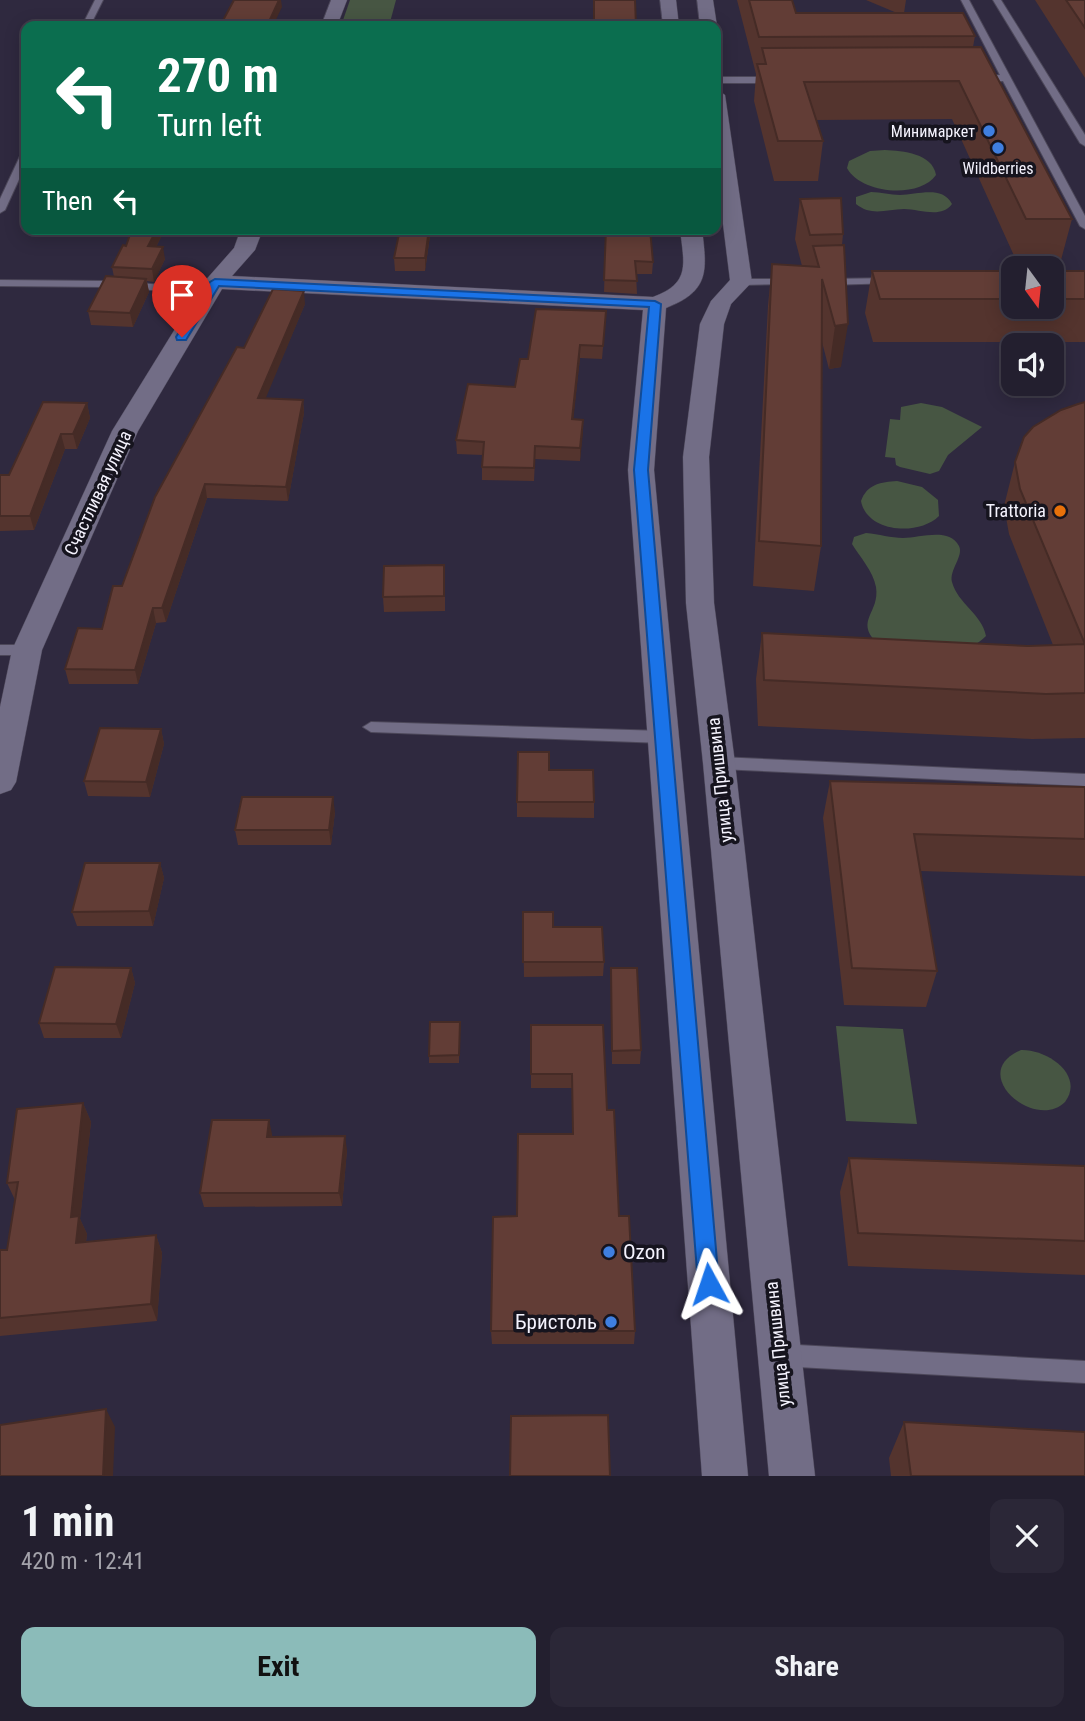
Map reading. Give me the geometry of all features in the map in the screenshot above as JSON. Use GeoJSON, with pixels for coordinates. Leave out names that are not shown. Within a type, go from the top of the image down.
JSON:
{"type":"FeatureCollection","features":[{"type":"Feature","properties":{"kind":"street"},"geometry":{"type":"LineString","coordinates":[[331,21],[339,0]]}},
{"type":"Feature","properties":{"kind":"street"},"geometry":{"type":"LineString","coordinates":[[668,0],[670,21]]}},
{"type":"Feature","properties":{"kind":"street"},"geometry":{"type":"LineString","coordinates":[[705,0],[707,21]]}},
{"type":"Feature","properties":{"kind":"street"},"geometry":{"type":"LineString","coordinates":[[721,132],[741,282]]}},
{"type":"Feature","properties":{"kind":"street","name":"Счастливая улица"},"geometry":{"type":"LineString","coordinates":[[0,782],[13,650],[125,431],[213,286],[244,250],[250,235]]}},
{"type":"Feature","properties":{"kind":"street"},"geometry":{"type":"LineString","coordinates":[[213,286],[655,304],[680,296],[692,282],[695,263],[692,235]]}},
{"type":"Feature","properties":{"kind":"street","name":"улица Пришвина"},"geometry":{"type":"LineString","coordinates":[[741,282],[716,308],[696,457],[700,603],[719,763],[792,1476]]}},
{"type":"Feature","properties":{"kind":"street"},"geometry":{"type":"LineString","coordinates":[[655,304],[641,470],[724,1476]]}},
{"type":"Feature","properties":{"kind":"lane"},"geometry":{"type":"LineString","coordinates":[[88,21],[99,0]]}},
{"type":"Feature","properties":{"kind":"lane"},"geometry":{"type":"LineString","coordinates":[[965,0],[1085,226]]}},
{"type":"Feature","properties":{"kind":"lane"},"geometry":{"type":"LineString","coordinates":[[997,0],[1081,130],[1085,144]]}},
{"type":"Feature","properties":{"kind":"lane"},"geometry":{"type":"LineString","coordinates":[[965,79],[1006,78]]}},
{"type":"Feature","properties":{"kind":"lane"},"geometry":{"type":"LineString","coordinates":[[721,80],[785,80]]}},
{"type":"Feature","properties":{"kind":"lane"},"geometry":{"type":"LineString","coordinates":[[0,210],[21,165]]}},
{"type":"Feature","properties":{"kind":"lane"},"geometry":{"type":"LineString","coordinates":[[741,282],[904,281]]}},
{"type":"Feature","properties":{"kind":"lane"},"geometry":{"type":"LineString","coordinates":[[0,283],[213,286]]}},
{"type":"Feature","properties":{"kind":"lane"},"geometry":{"type":"LineString","coordinates":[[371,727],[663,737]]}},
{"type":"Feature","properties":{"kind":"lane"},"geometry":{"type":"LineString","coordinates":[[719,763],[1085,780]]}},
{"type":"Feature","properties":{"kind":"lane"},"geometry":{"type":"LineString","coordinates":[[779,1355],[1085,1372]]}},
{"type":"Feature","properties":{"kind":"green space"},"geometry":{"type":"Polygon","coordinates":[[[350,0],[396,0],[390,21],[343,21],[350,0]]]}},
{"type":"Feature","properties":{"kind":"green space"},"geometry":{"type":"Polygon","coordinates":[[[885,150],[923,158],[929,162],[936,175],[917,188],[890,190],[864,183],[854,177],[847,168],[849,161],[870,151],[885,150]]]}},
{"type":"Feature","properties":{"kind":"green space"},"geometry":{"type":"Polygon","coordinates":[[[871,192],[900,195],[936,193],[948,198],[952,204],[942,211],[930,212],[904,209],[874,211],[856,204],[856,197],[871,192]]]}},
{"type":"Feature","properties":{"kind":"green space"},"geometry":{"type":"Polygon","coordinates":[[[921,403],[942,407],[982,427],[948,455],[939,471],[930,474],[900,467],[896,465],[895,458],[885,457],[890,419],[900,420],[901,407],[921,403]]]}},
{"type":"Feature","properties":{"kind":"green space"},"geometry":{"type":"Polygon","coordinates":[[[897,481],[922,487],[938,500],[939,516],[919,527],[907,528],[895,528],[873,520],[865,512],[861,501],[864,495],[875,485],[897,481]]]}},
{"type":"Feature","properties":{"kind":"green space"},"geometry":{"type":"Polygon","coordinates":[[[866,533],[903,538],[941,535],[954,540],[960,550],[952,582],[959,597],[980,621],[986,636],[978,643],[964,648],[925,641],[876,642],[870,634],[868,622],[875,603],[876,587],[869,570],[852,544],[854,537],[866,533]]]}},
{"type":"Feature","properties":{"kind":"green space"},"geometry":{"type":"Polygon","coordinates":[[[836,1026],[903,1029],[917,1124],[846,1121],[836,1026]]]}},
{"type":"Feature","properties":{"kind":"green space"},"geometry":{"type":"Polygon","coordinates":[[[1021,1050],[1052,1059],[1067,1073],[1070,1092],[1065,1102],[1052,1109],[1038,1110],[1023,1105],[1011,1096],[1003,1084],[1000,1072],[1006,1060],[1021,1050]]]}},
{"type":"Feature","properties":{"kind":"building"},"geometry":{"type":"Polygon","coordinates":[[[234,0],[279,0],[269,21],[223,21],[234,0]]]}},
{"type":"Feature","properties":{"kind":"building"},"geometry":{"type":"Polygon","coordinates":[[[594,0],[635,0],[636,21],[594,21],[594,0]]]}},
{"type":"Feature","properties":{"kind":"building"},"geometry":{"type":"Polygon","coordinates":[[[749,0],[792,0],[796,13],[963,13],[975,36],[759,37],[749,0]]]}},
{"type":"Feature","properties":{"kind":"building"},"geometry":{"type":"Polygon","coordinates":[[[1066,0],[1085,0],[1085,28],[1066,0]]]}},
{"type":"Feature","properties":{"kind":"building"},"geometry":{"type":"Polygon","coordinates":[[[981,47],[1072,219],[1026,219],[959,81],[804,82],[823,141],[778,141],[757,64],[766,64],[762,48],[981,47]]]}},
{"type":"Feature","properties":{"kind":"building"},"geometry":{"type":"Polygon","coordinates":[[[841,198],[843,234],[810,235],[800,199],[841,198]]]}},
{"type":"Feature","properties":{"kind":"building"},"geometry":{"type":"Polygon","coordinates":[[[130,235],[154,235],[148,246],[163,247],[152,269],[112,267],[123,245],[126,246],[130,235]]]}},
{"type":"Feature","properties":{"kind":"building"},"geometry":{"type":"Polygon","coordinates":[[[399,235],[428,235],[425,258],[394,258],[399,235]]]}},
{"type":"Feature","properties":{"kind":"building"},"geometry":{"type":"Polygon","coordinates":[[[606,235],[651,235],[653,262],[635,261],[637,281],[604,280],[606,235]]]}},
{"type":"Feature","properties":{"kind":"building"},"geometry":{"type":"Polygon","coordinates":[[[844,245],[848,324],[835,326],[822,279],[821,546],[759,541],[772,264],[819,267],[813,246],[844,245]]]}},
{"type":"Feature","properties":{"kind":"building"},"geometry":{"type":"Polygon","coordinates":[[[872,271],[1001,271],[1001,299],[880,299],[872,271]]]}},
{"type":"Feature","properties":{"kind":"building"},"geometry":{"type":"Polygon","coordinates":[[[1064,271],[1085,271],[1085,299],[1064,299],[1064,271]]]}},
{"type":"Feature","properties":{"kind":"building"},"geometry":{"type":"Polygon","coordinates":[[[106,276],[146,279],[130,313],[88,311],[106,276]]]}},
{"type":"Feature","properties":{"kind":"building"},"geometry":{"type":"Polygon","coordinates":[[[273,289],[304,291],[258,398],[303,400],[286,487],[205,484],[162,608],[153,608],[135,670],[65,669],[78,628],[102,629],[113,586],[122,586],[155,497],[237,347],[244,348],[273,289]]]}},
{"type":"Feature","properties":{"kind":"building"},"geometry":{"type":"Polygon","coordinates":[[[536,309],[606,311],[603,346],[580,345],[572,419],[583,420],[580,448],[535,446],[534,468],[482,467],[484,442],[456,440],[468,384],[515,387],[520,359],[528,359],[536,309]]]}},
{"type":"Feature","properties":{"kind":"building"},"geometry":{"type":"Polygon","coordinates":[[[43,402],[87,403],[73,434],[61,434],[30,516],[0,516],[0,475],[9,475],[43,402]]]}},
{"type":"Feature","properties":{"kind":"building"},"geometry":{"type":"Polygon","coordinates":[[[1085,402],[1085,644],[1020,489],[1015,462],[1024,437],[1033,427],[1061,410],[1085,402]]]}},
{"type":"Feature","properties":{"kind":"building"},"geometry":{"type":"Polygon","coordinates":[[[444,565],[444,596],[383,597],[384,566],[444,565]]]}},
{"type":"Feature","properties":{"kind":"building"},"geometry":{"type":"Polygon","coordinates":[[[762,633],[1028,646],[1085,644],[1085,693],[1046,694],[764,680],[762,633]]]}},
{"type":"Feature","properties":{"kind":"building"},"geometry":{"type":"Polygon","coordinates":[[[100,728],[161,729],[146,782],[84,781],[100,728]]]}},
{"type":"Feature","properties":{"kind":"building"},"geometry":{"type":"Polygon","coordinates":[[[518,752],[549,752],[549,770],[593,770],[594,802],[517,802],[518,752]]]}},
{"type":"Feature","properties":{"kind":"building"},"geometry":{"type":"Polygon","coordinates":[[[830,781],[1085,787],[1085,839],[914,834],[937,971],[852,968],[830,781]]]}},
{"type":"Feature","properties":{"kind":"building"},"geometry":{"type":"Polygon","coordinates":[[[242,797],[333,797],[329,830],[235,830],[242,797]]]}},
{"type":"Feature","properties":{"kind":"building"},"geometry":{"type":"Polygon","coordinates":[[[85,863],[160,863],[149,911],[72,912],[85,863]]]}},
{"type":"Feature","properties":{"kind":"building"},"geometry":{"type":"Polygon","coordinates":[[[523,912],[553,912],[553,927],[602,927],[604,962],[523,962],[523,912]]]}},
{"type":"Feature","properties":{"kind":"building"},"geometry":{"type":"Polygon","coordinates":[[[55,967],[131,968],[116,1024],[39,1023],[55,967]]]}},
{"type":"Feature","properties":{"kind":"building"},"geometry":{"type":"Polygon","coordinates":[[[611,968],[637,968],[641,1050],[612,1051],[611,968]]]}},
{"type":"Feature","properties":{"kind":"building"},"geometry":{"type":"Polygon","coordinates":[[[430,1022],[460,1022],[459,1055],[429,1056],[430,1022]]]}},
{"type":"Feature","properties":{"kind":"building"},"geometry":{"type":"Polygon","coordinates":[[[531,1025],[603,1025],[607,1110],[614,1110],[619,1216],[629,1216],[635,1331],[491,1331],[493,1217],[517,1216],[518,1134],[573,1134],[572,1074],[531,1074],[531,1025]]]}},
{"type":"Feature","properties":{"kind":"building"},"geometry":{"type":"Polygon","coordinates":[[[83,1103],[71,1217],[79,1216],[76,1243],[156,1235],[151,1304],[0,1318],[0,1250],[7,1250],[18,1182],[7,1183],[17,1109],[83,1103]]]}},
{"type":"Feature","properties":{"kind":"building"},"geometry":{"type":"Polygon","coordinates":[[[212,1120],[269,1120],[267,1137],[345,1136],[339,1193],[200,1193],[212,1120]]]}},
{"type":"Feature","properties":{"kind":"building"},"geometry":{"type":"Polygon","coordinates":[[[849,1158],[1085,1166],[1085,1241],[858,1233],[849,1158]]]}},
{"type":"Feature","properties":{"kind":"building"},"geometry":{"type":"Polygon","coordinates":[[[106,1409],[103,1476],[0,1476],[0,1425],[106,1409]]]}},
{"type":"Feature","properties":{"kind":"building"},"geometry":{"type":"Polygon","coordinates":[[[608,1415],[610,1476],[510,1476],[511,1416],[608,1415]]]}},
{"type":"Feature","properties":{"kind":"building"},"geometry":{"type":"Polygon","coordinates":[[[904,1422],[1085,1432],[1085,1476],[911,1476],[904,1422]]]}},
{"type":"Feature","properties":{"kind":"place","name":"Минимаркет"},"geometry":{"type":"Point","coordinates":[989,131]}},
{"type":"Feature","properties":{"kind":"place","name":"Wildberries"},"geometry":{"type":"Point","coordinates":[998,148]}},
{"type":"Feature","properties":{"kind":"place","name":"Trattoria"},"geometry":{"type":"Point","coordinates":[1060,511]}},
{"type":"Feature","properties":{"kind":"place","name":"Ozon"},"geometry":{"type":"Point","coordinates":[609,1252]}},
{"type":"Feature","properties":{"kind":"place","name":"Бристоль"},"geometry":{"type":"Point","coordinates":[611,1322]}},
{"type":"Feature","properties":{"kind":"route"},"geometry":{"type":"LineString","coordinates":[[182,337],[215,282],[655,304],[641,470],[709,1284]]}}]}
